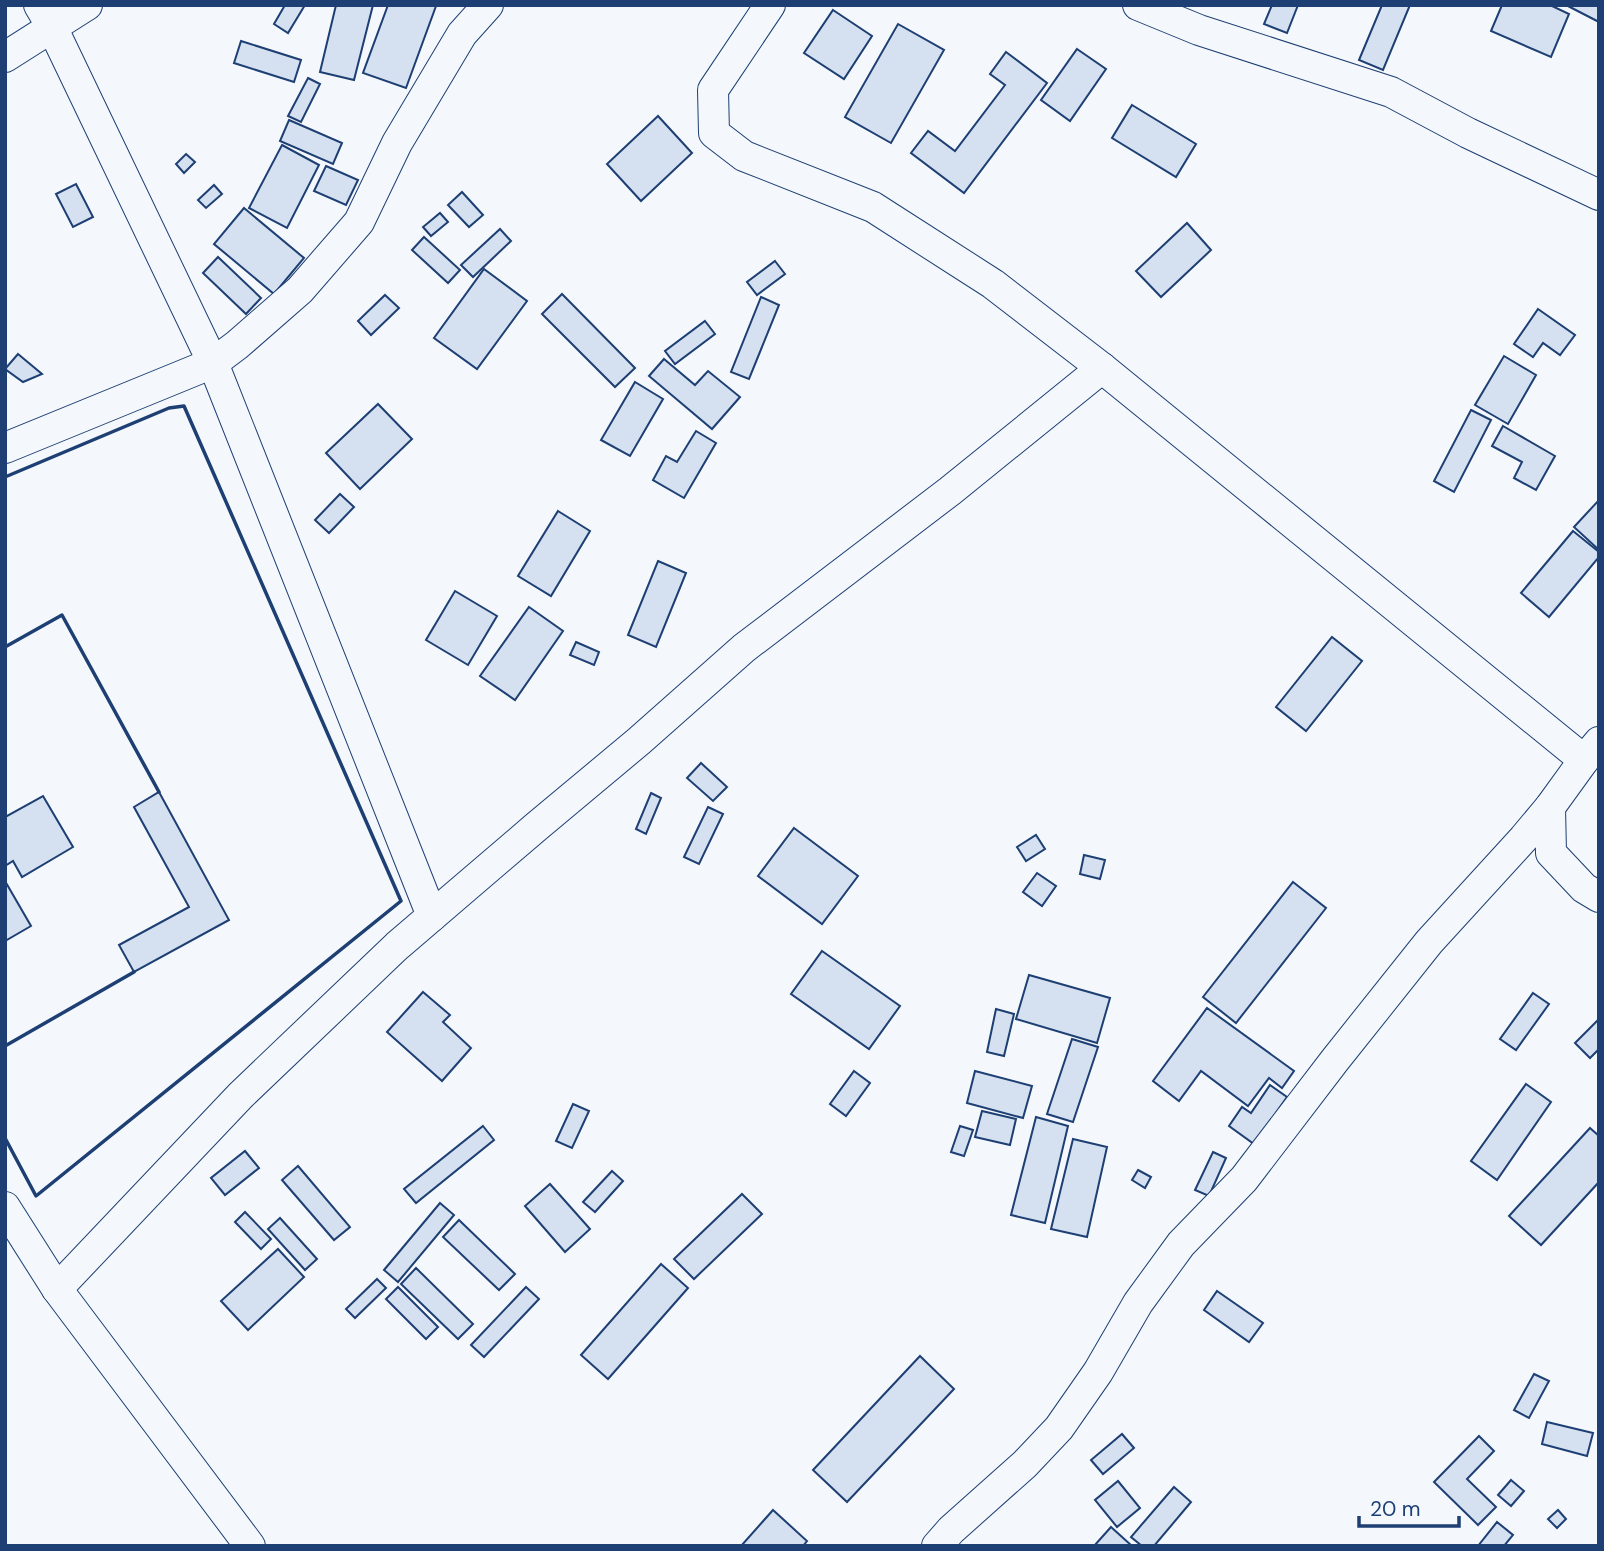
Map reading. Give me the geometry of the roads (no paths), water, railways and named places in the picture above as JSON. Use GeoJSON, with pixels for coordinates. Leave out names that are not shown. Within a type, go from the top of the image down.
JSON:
{"type":"FeatureCollection","features":[{"type":"Feature","properties":{"kind":"street"},"geometry":{"type":"LineString","coordinates":[[5,57],[46,16],[87,5]]}},
{"type":"Feature","properties":{"kind":"street"},"geometry":{"type":"LineString","coordinates":[[5,448],[213,363],[300,290],[359,222],[403,132],[462,34],[488,5]]}},
{"type":"Feature","properties":{"kind":"street"},"geometry":{"type":"LineString","coordinates":[[770,5],[713,90],[714,133],[744,156],[873,207],[993,284],[1102,368],[1180,433],[1591,751],[1524,838],[1429,942],[1244,1179],[1181,1244],[1138,1303],[1098,1372],[1059,1428],[1025,1464],[951,1530],[937,1546]]}},
{"type":"Feature","properties":{"kind":"street"},"geometry":{"type":"LineString","coordinates":[[1138,5],[1199,30],[1391,92],[1468,133],[1599,195]]}},
{"type":"Feature","properties":{"kind":"street"},"geometry":{"type":"LineString","coordinates":[[46,16],[213,363],[432,916]]}},
{"type":"Feature","properties":{"kind":"street"},"geometry":{"type":"LineString","coordinates":[[57,1289],[241,1095],[397,946],[639,741],[744,648],[950,491],[1102,368]]}},
{"type":"Feature","properties":{"kind":"street"},"geometry":{"type":"LineString","coordinates":[[1550,807],[1551,853],[1584,887],[1599,897]]}},
{"type":"Feature","properties":{"kind":"street"},"geometry":{"type":"LineString","coordinates":[[5,1207],[57,1289],[250,1546]]}}]}
